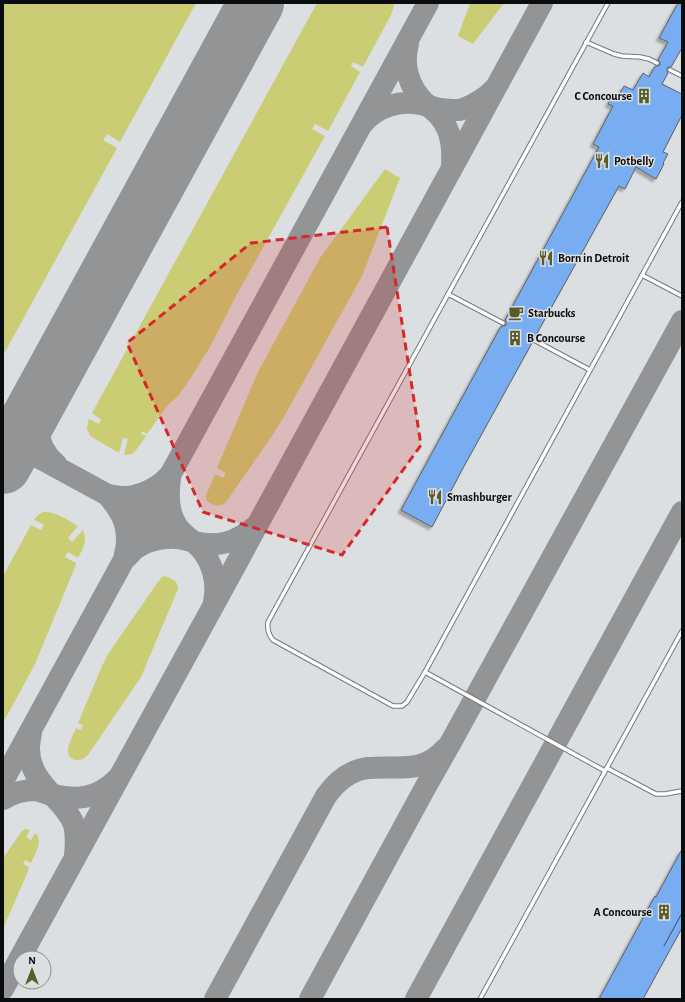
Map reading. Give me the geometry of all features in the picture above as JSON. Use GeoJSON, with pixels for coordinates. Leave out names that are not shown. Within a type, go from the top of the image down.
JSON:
{"type":"FeatureCollection","features":[{"type":"Feature","properties":{"kind":"lane"},"geometry":{"type":"LineString","coordinates":[[608,3],[268,622],[268,632],[273,640],[393,706],[402,706],[407,702],[425,672],[682,202]]}},
{"type":"Feature","properties":{"kind":"lane"},"geometry":{"type":"LineString","coordinates":[[586,42],[614,54],[640,57],[657,63]]}},
{"type":"Feature","properties":{"kind":"lane"},"geometry":{"type":"LineString","coordinates":[[670,70],[682,76]]}},
{"type":"Feature","properties":{"kind":"lane"},"geometry":{"type":"LineString","coordinates":[[642,275],[682,296]]}},
{"type":"Feature","properties":{"kind":"lane"},"geometry":{"type":"LineString","coordinates":[[448,294],[503,323]]}},
{"type":"Feature","properties":{"kind":"lane"},"geometry":{"type":"LineString","coordinates":[[534,340],[590,370]]}},
{"type":"Feature","properties":{"kind":"lane"},"geometry":{"type":"LineString","coordinates":[[480,999],[682,631]]}},
{"type":"Feature","properties":{"kind":"lane"},"geometry":{"type":"LineString","coordinates":[[425,672],[606,769],[656,794],[682,791]]}},
{"type":"Feature","properties":{"kind":"highlighted area"},"geometry":{"type":"Polygon","coordinates":[[[387,227],[421,445],[342,555],[203,512],[127,343],[251,243],[387,227]]]}},
{"type":"Feature","properties":{"kind":"green space"},"geometry":{"type":"Polygon","coordinates":[[[3,3],[196,3],[120,142],[107,134],[103,140],[117,148],[5,352],[3,351],[3,3]]]}},
{"type":"Feature","properties":{"kind":"green space"},"geometry":{"type":"Polygon","coordinates":[[[317,3],[395,3],[391,15],[363,67],[353,62],[351,66],[360,72],[328,131],[315,124],[312,129],[325,136],[236,296],[210,347],[178,396],[167,406],[147,434],[142,431],[141,434],[146,436],[137,449],[132,454],[124,455],[128,439],[123,438],[119,453],[90,436],[87,428],[89,419],[99,424],[101,420],[92,413],[317,3]]]}},
{"type":"Feature","properties":{"kind":"green space"},"geometry":{"type":"Polygon","coordinates":[[[470,3],[504,3],[473,44],[458,36],[470,3]]]}},
{"type":"Feature","properties":{"kind":"green space"},"geometry":{"type":"Polygon","coordinates":[[[385,169],[400,178],[362,276],[272,436],[226,502],[218,506],[211,504],[206,500],[206,495],[215,474],[223,478],[226,473],[217,468],[258,372],[320,258],[385,169]]]}},
{"type":"Feature","properties":{"kind":"green space"},"geometry":{"type":"Polygon","coordinates":[[[43,512],[57,514],[78,526],[68,538],[72,542],[83,530],[85,541],[78,558],[68,552],[65,557],[76,563],[75,567],[35,664],[3,723],[3,576],[31,525],[41,530],[44,525],[34,520],[43,512]]]}},
{"type":"Feature","properties":{"kind":"green space"},"geometry":{"type":"Polygon","coordinates":[[[164,576],[176,582],[178,589],[141,677],[88,755],[80,760],[72,758],[68,751],[70,741],[76,728],[81,730],[83,725],[78,723],[108,654],[160,579],[164,576]]]}},
{"type":"Feature","properties":{"kind":"green space"},"geometry":{"type":"Polygon","coordinates":[[[25,829],[30,830],[26,837],[31,840],[35,833],[38,836],[39,843],[31,863],[25,860],[23,864],[29,867],[28,871],[3,929],[3,858],[25,829]]]}},
{"type":"Feature","properties":{"kind":"building","name":"B Concourse"},"geometry":{"type":"Polygon","coordinates":[[[678,3],[682,3],[682,48],[671,67],[667,68],[668,73],[662,84],[682,94],[682,115],[663,152],[668,154],[663,163],[664,164],[656,179],[636,167],[625,189],[619,186],[535,337],[531,338],[532,343],[432,527],[401,510],[501,326],[506,325],[505,320],[599,147],[593,144],[613,106],[608,104],[613,95],[618,97],[624,86],[633,90],[643,73],[649,77],[655,66],[660,65],[658,60],[668,42],[659,38],[678,3]]]}},
{"type":"Feature","properties":{"kind":"building","name":"A Concourse"},"geometry":{"type":"Polygon","coordinates":[[[682,849],[682,928],[643,999],[599,999],[655,896],[656,897],[682,849]]]}},
{"type":"Feature","properties":{"kind":"taxiway"},"geometry":{"type":"LineString","coordinates":[[3,781],[428,3]]}},
{"type":"Feature","properties":{"kind":"taxiway"},"geometry":{"type":"LineString","coordinates":[[3,989],[542,3]]}},
{"type":"Feature","properties":{"kind":"taxiway"},"geometry":{"type":"LineString","coordinates":[[408,44],[406,52],[406,68],[408,75],[414,90],[438,115],[447,128],[452,147],[452,167]]}},
{"type":"Feature","properties":{"kind":"taxiway"},"geometry":{"type":"LineString","coordinates":[[364,122],[382,109],[404,103],[459,110],[477,102],[493,90]]}},
{"type":"Feature","properties":{"kind":"taxiway"},"geometry":{"type":"LineString","coordinates":[[310,999],[682,321]]}},
{"type":"Feature","properties":{"kind":"taxiway"},"geometry":{"type":"LineString","coordinates":[[48,384],[40,406],[37,423],[43,449],[56,464]]}},
{"type":"Feature","properties":{"kind":"taxiway"},"geometry":{"type":"LineString","coordinates":[[3,420],[25,411],[43,391]]}},
{"type":"Feature","properties":{"kind":"taxiway"},"geometry":{"type":"LineString","coordinates":[[3,438],[194,542],[203,544],[219,544],[227,542],[249,532],[256,526]]}},
{"type":"Feature","properties":{"kind":"taxiway"},"geometry":{"type":"LineString","coordinates":[[125,554],[127,543],[124,521],[108,495],[127,497],[138,495],[149,491],[168,477]]}},
{"type":"Feature","properties":{"kind":"taxiway"},"geometry":{"type":"LineString","coordinates":[[170,478],[169,496],[171,515],[179,529],[201,549],[209,561],[215,581],[214,602]]}},
{"type":"Feature","properties":{"kind":"taxiway"},"geometry":{"type":"LineString","coordinates":[[416,999],[682,512]]}},
{"type":"Feature","properties":{"kind":"taxiway"},"geometry":{"type":"LineString","coordinates":[[127,557],[136,548],[154,540],[168,538],[187,540]]}},
{"type":"Feature","properties":{"kind":"taxiway"},"geometry":{"type":"LineString","coordinates":[[31,733],[29,749],[33,769],[40,781],[65,809],[73,822],[76,834],[75,856]]}},
{"type":"Feature","properties":{"kind":"taxiway"},"geometry":{"type":"LineString","coordinates":[[215,999],[326,796],[334,786],[355,771],[379,767],[400,768],[418,766],[427,763],[445,749]]}},
{"type":"Feature","properties":{"kind":"taxiway"},"geometry":{"type":"LineString","coordinates":[[3,799],[19,792],[35,790],[51,795],[79,798],[102,791],[116,780]]}},
{"type":"Feature","properties":{"kind":"runway"},"geometry":{"type":"LineString","coordinates":[[3,466],[256,3]]}},
{"type":"Feature","properties":{"kind":"tram line"},"geometry":{"type":"LineString","coordinates":[[664,946],[682,913]]}},
{"type":"Feature","properties":{"kind":"place","name":"C Concourse"},"geometry":{"type":"Point","coordinates":[644,96]}},
{"type":"Feature","properties":{"kind":"place","name":"Potbelly"},"geometry":{"type":"Point","coordinates":[602,161]}},
{"type":"Feature","properties":{"kind":"place","name":"Born in Detroit"},"geometry":{"type":"Point","coordinates":[546,258]}},
{"type":"Feature","properties":{"kind":"place","name":"Starbucks"},"geometry":{"type":"Point","coordinates":[516,313]}},
{"type":"Feature","properties":{"kind":"place","name":"B Concourse"},"geometry":{"type":"Point","coordinates":[515,338]}},
{"type":"Feature","properties":{"kind":"place","name":"Smashburger"},"geometry":{"type":"Point","coordinates":[435,497]}},
{"type":"Feature","properties":{"kind":"place","name":"A Concourse"},"geometry":{"type":"Point","coordinates":[664,912]}}]}
